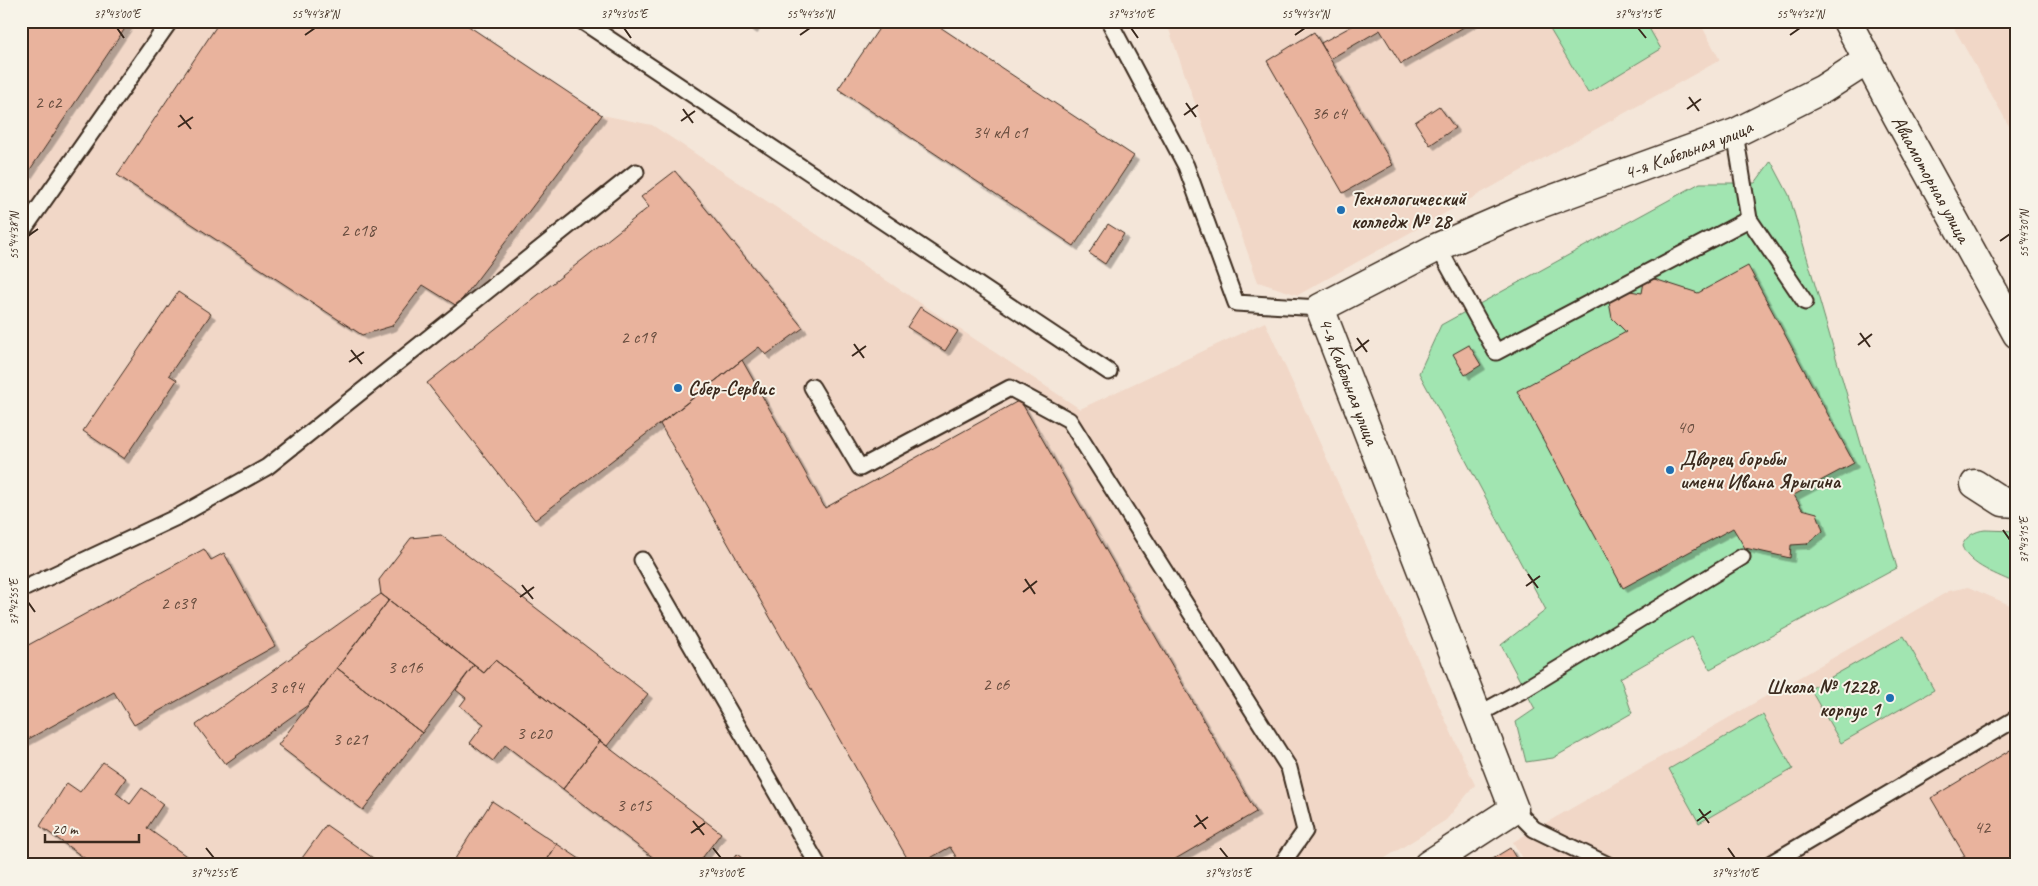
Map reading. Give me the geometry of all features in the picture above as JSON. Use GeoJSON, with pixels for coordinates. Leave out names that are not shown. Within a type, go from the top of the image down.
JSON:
{"type":"FeatureCollection","features":[{"type":"Feature","properties":{"kind":"street","name":"Авиамоторная улица"},"geometry":{"type":"LineString","coordinates":[[1847,21],[1896,116],[2009,300],[2017,334]]}},
{"type":"Feature","properties":{"kind":"street","name":"4-я Кабельная улица"},"geometry":{"type":"LineString","coordinates":[[1514,809],[1479,714],[1320,308],[1438,247],[1523,210],[1735,133],[1824,89],[1868,60]]}},
{"type":"Feature","properties":{"kind":"street"},"geometry":{"type":"LineString","coordinates":[[1975,484],[2003,502],[2017,503]]}},
{"type":"Feature","properties":{"kind":"street"},"geometry":{"type":"LineString","coordinates":[[1428,865],[1514,809]]}},
{"type":"Feature","properties":{"kind":"lane"},"geometry":{"type":"LineString","coordinates":[[21,233],[170,21]]}},
{"type":"Feature","properties":{"kind":"lane"},"geometry":{"type":"LineString","coordinates":[[582,21],[1109,372]]}},
{"type":"Feature","properties":{"kind":"lane"},"geometry":{"type":"LineString","coordinates":[[1109,21],[1186,166],[1236,303],[1320,308]]}},
{"type":"Feature","properties":{"kind":"lane"},"geometry":{"type":"LineString","coordinates":[[1735,133],[1749,219],[1805,302]]}},
{"type":"Feature","properties":{"kind":"lane"},"geometry":{"type":"LineString","coordinates":[[21,590],[179,516],[267,467],[636,172]]}},
{"type":"Feature","properties":{"kind":"lane"},"geometry":{"type":"LineString","coordinates":[[1438,247],[1496,352],[1749,219]]}},
{"type":"Feature","properties":{"kind":"lane"},"geometry":{"type":"LineString","coordinates":[[812,387],[860,468],[1010,388],[1069,420],[1289,768],[1305,830],[1281,865]]}},
{"type":"Feature","properties":{"kind":"lane"},"geometry":{"type":"LineString","coordinates":[[1479,714],[1525,689],[1742,557]]}},
{"type":"Feature","properties":{"kind":"lane"},"geometry":{"type":"LineString","coordinates":[[642,560],[818,865]]}},
{"type":"Feature","properties":{"kind":"lane"},"geometry":{"type":"LineString","coordinates":[[1768,865],[2017,718]]}},
{"type":"Feature","properties":{"kind":"lane"},"geometry":{"type":"LineString","coordinates":[[1514,809],[1534,829],[1608,865]]}},
{"type":"Feature","properties":{"kind":"shaded area"},"geometry":{"type":"Polygon","coordinates":[[[21,21],[461,21],[602,115],[652,125],[1080,409],[1265,322],[1475,785],[1446,820],[1374,865],[21,865],[21,21]]]}},
{"type":"Feature","properties":{"kind":"shaded area","name":"Технологический колледж № 28"},"geometry":{"type":"Polygon","coordinates":[[[1166,21],[1699,21],[1720,60],[1298,295],[1258,282],[1166,21]]]}},
{"type":"Feature","properties":{"kind":"shaded area"},"geometry":{"type":"Polygon","coordinates":[[[1950,21],[2017,21],[2017,140],[1950,21]]]}},
{"type":"Feature","properties":{"kind":"shaded area","name":"Школа № 1228, корпус 1"},"geometry":{"type":"Polygon","coordinates":[[[1968,587],[2017,608],[2017,865],[1526,865],[1513,842],[1949,591],[1968,587]]]}},
{"type":"Feature","properties":{"kind":"green space"},"geometry":{"type":"Polygon","coordinates":[[[1545,21],[1645,21],[1661,49],[1588,93],[1545,21]]]}},
{"type":"Feature","properties":{"kind":"green space","name":"Дворец борьбы имени Ивана Ярыгина"},"geometry":{"type":"Polygon","coordinates":[[[1771,161],[1789,195],[1897,568],[1710,669],[1692,637],[1620,678],[1632,713],[1553,758],[1526,762],[1516,722],[1535,709],[1501,645],[1546,610],[1419,373],[1441,325],[1700,183],[1755,183],[1771,161]]]}},
{"type":"Feature","properties":{"kind":"green space"},"geometry":{"type":"Polygon","coordinates":[[[1985,530],[2017,531],[2017,584],[1985,569],[1966,553],[1962,546],[1966,539],[1974,533],[1985,530]]]}},
{"type":"Feature","properties":{"kind":"green space"},"geometry":{"type":"Polygon","coordinates":[[[1904,636],[1934,690],[1841,743],[1810,689],[1904,636]]]}},
{"type":"Feature","properties":{"kind":"green space"},"geometry":{"type":"Polygon","coordinates":[[[1763,715],[1793,769],[1699,823],[1669,769],[1763,715]]]}},
{"type":"Feature","properties":{"kind":"building"},"geometry":{"type":"Polygon","coordinates":[[[21,21],[130,21],[21,183],[21,21]]]}},
{"type":"Feature","properties":{"kind":"building"},"geometry":{"type":"Polygon","coordinates":[[[220,21],[461,21],[602,115],[457,306],[423,285],[392,326],[362,335],[117,175],[220,21]]]}},
{"type":"Feature","properties":{"kind":"building"},"geometry":{"type":"Polygon","coordinates":[[[741,21],[757,21],[753,29],[741,21]]]}},
{"type":"Feature","properties":{"kind":"building"},"geometry":{"type":"Polygon","coordinates":[[[884,21],[931,21],[1134,156],[1074,246],[838,89],[884,21]]]}},
{"type":"Feature","properties":{"kind":"building"},"geometry":{"type":"Polygon","coordinates":[[[1361,21],[1474,21],[1401,64],[1380,30],[1330,59],[1321,43],[1361,21]]]}},
{"type":"Feature","properties":{"kind":"building"},"geometry":{"type":"Polygon","coordinates":[[[1314,32],[1393,165],[1343,193],[1267,61],[1314,32]]]}},
{"type":"Feature","properties":{"kind":"building"},"geometry":{"type":"Polygon","coordinates":[[[1439,106],[1455,128],[1430,145],[1415,122],[1439,106]]]}},
{"type":"Feature","properties":{"kind":"building"},"geometry":{"type":"Polygon","coordinates":[[[675,171],[803,328],[766,355],[759,347],[535,520],[427,383],[649,207],[641,197],[675,171]]]}},
{"type":"Feature","properties":{"kind":"building"},"geometry":{"type":"Polygon","coordinates":[[[1108,224],[1124,234],[1105,264],[1089,253],[1108,224]]]}},
{"type":"Feature","properties":{"kind":"building"},"geometry":{"type":"Polygon","coordinates":[[[1748,266],[1854,463],[1794,495],[1802,509],[1817,513],[1823,531],[1807,544],[1791,545],[1790,558],[1745,548],[1733,528],[1623,588],[1517,391],[1626,332],[1612,318],[1609,302],[1624,290],[1642,293],[1645,276],[1698,293],[1748,266]]]}},
{"type":"Feature","properties":{"kind":"building"},"geometry":{"type":"Polygon","coordinates":[[[178,292],[211,314],[169,375],[177,380],[124,459],[83,431],[178,292]]]}},
{"type":"Feature","properties":{"kind":"building"},"geometry":{"type":"Polygon","coordinates":[[[920,307],[958,331],[945,351],[907,327],[920,307]]]}},
{"type":"Feature","properties":{"kind":"building"},"geometry":{"type":"Polygon","coordinates":[[[1469,345],[1481,365],[1465,375],[1453,354],[1469,345]]]}},
{"type":"Feature","properties":{"kind":"building"},"geometry":{"type":"Polygon","coordinates":[[[742,360],[825,508],[1020,400],[1256,812],[1165,865],[961,865],[950,847],[918,865],[911,865],[660,424],[742,360]]]}},
{"type":"Feature","properties":{"kind":"building"},"geometry":{"type":"Polygon","coordinates":[[[441,535],[648,694],[607,746],[495,660],[484,673],[381,594],[379,580],[411,538],[441,535]]]}},
{"type":"Feature","properties":{"kind":"building"},"geometry":{"type":"Polygon","coordinates":[[[204,549],[211,560],[224,553],[275,646],[134,725],[114,692],[21,743],[21,649],[204,549]]]}},
{"type":"Feature","properties":{"kind":"building"},"geometry":{"type":"Polygon","coordinates":[[[381,594],[389,600],[308,705],[225,764],[196,725],[381,594]]]}},
{"type":"Feature","properties":{"kind":"building"},"geometry":{"type":"Polygon","coordinates":[[[389,600],[474,665],[422,733],[337,668],[389,600]]]}},
{"type":"Feature","properties":{"kind":"building"},"geometry":{"type":"Polygon","coordinates":[[[495,660],[600,741],[563,789],[505,745],[493,761],[470,743],[484,724],[460,706],[466,698],[456,690],[474,665],[484,673],[495,660]]]}},
{"type":"Feature","properties":{"kind":"building"},"geometry":{"type":"Polygon","coordinates":[[[337,668],[422,733],[363,810],[278,745],[337,668]]]}},
{"type":"Feature","properties":{"kind":"building"},"geometry":{"type":"Polygon","coordinates":[[[600,741],[721,833],[697,865],[663,865],[563,789],[600,741]]]}},
{"type":"Feature","properties":{"kind":"building"},"geometry":{"type":"Polygon","coordinates":[[[2012,749],[2017,757],[2017,865],[1963,865],[1960,859],[1965,856],[1931,798],[2012,749]]]}},
{"type":"Feature","properties":{"kind":"building"},"geometry":{"type":"Polygon","coordinates":[[[103,762],[126,778],[116,793],[130,804],[142,788],[163,804],[147,828],[199,865],[94,865],[40,826],[67,783],[80,792],[103,762]]]}},
{"type":"Feature","properties":{"kind":"building"},"geometry":{"type":"Polygon","coordinates":[[[492,801],[557,844],[544,865],[451,865],[492,801]]]}},
{"type":"Feature","properties":{"kind":"building"},"geometry":{"type":"Polygon","coordinates":[[[326,825],[383,865],[297,865],[326,825]]]}},
{"type":"Feature","properties":{"kind":"building"},"geometry":{"type":"Polygon","coordinates":[[[557,844],[589,865],[544,865],[557,844]]]}},
{"type":"Feature","properties":{"kind":"building"},"geometry":{"type":"Polygon","coordinates":[[[1510,848],[1520,865],[1482,865],[1510,848]]]}},
{"type":"Feature","properties":{"kind":"building"},"geometry":{"type":"Polygon","coordinates":[[[737,854],[750,865],[728,865],[737,854]]]}},
{"type":"Feature","properties":{"kind":"place","name":"Технологический колледж № 28"},"geometry":{"type":"Point","coordinates":[1341,210]}},
{"type":"Feature","properties":{"kind":"place","name":"Сбер-Сервис"},"geometry":{"type":"Point","coordinates":[678,388]}},
{"type":"Feature","properties":{"kind":"place","name":"Дворец борьбы имени Ивана Ярыгина"},"geometry":{"type":"Point","coordinates":[1670,470]}},
{"type":"Feature","properties":{"kind":"place","name":"Школа № 1228, корпус 1"},"geometry":{"type":"Point","coordinates":[1890,698]}}]}
